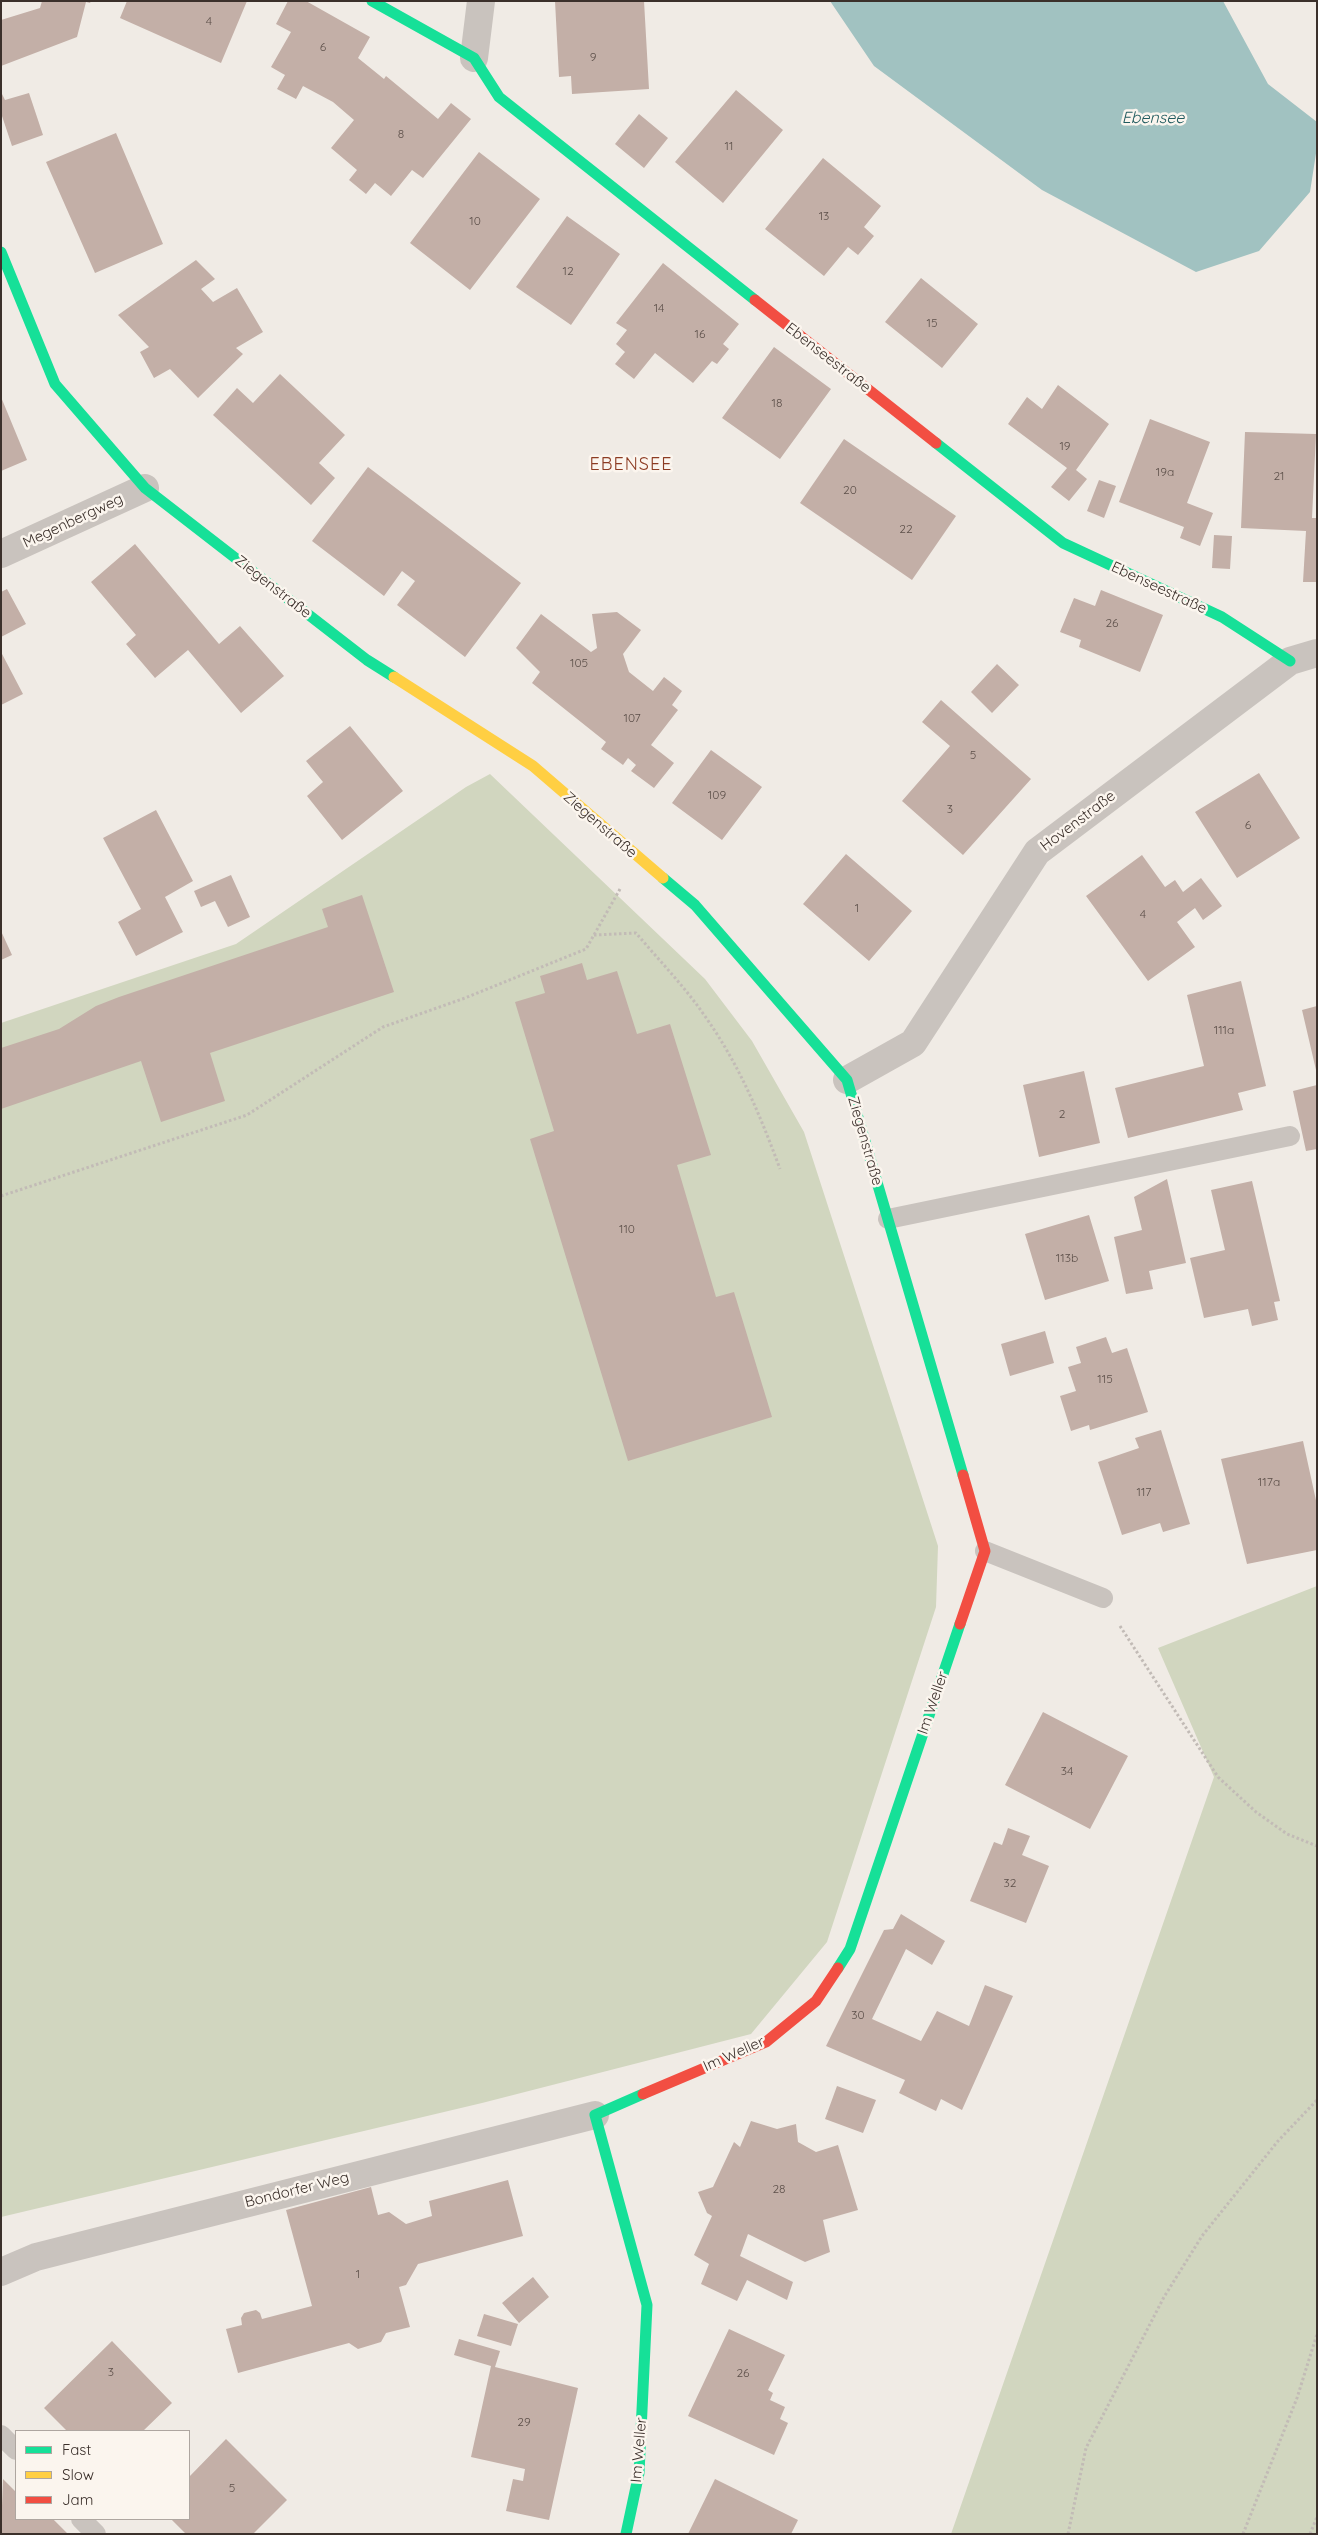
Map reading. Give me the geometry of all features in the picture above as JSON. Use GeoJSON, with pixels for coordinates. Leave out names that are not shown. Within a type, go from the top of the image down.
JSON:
{"type":"FeatureCollection","features":[{"type":"Feature","properties":{"kind":"street","name":"Ebenseestraße"},"geometry":{"type":"LineString","coordinates":[[372,1],[474,58],[499,97],[1063,543],[1222,617],[1290,661]]}},
{"type":"Feature","properties":{"kind":"street"},"geometry":{"type":"LineString","coordinates":[[474,58],[481,1]]}},
{"type":"Feature","properties":{"kind":"street","name":"Ziegenstraße"},"geometry":{"type":"LineString","coordinates":[[1,252],[56,384],[145,488],[367,660],[533,766],[694,905],[847,1080],[985,1551]]}},
{"type":"Feature","properties":{"kind":"street","name":"Megenbergweg"},"geometry":{"type":"LineString","coordinates":[[1,554],[145,488]]}},
{"type":"Feature","properties":{"kind":"street"},"geometry":{"type":"LineString","coordinates":[[1290,661],[1317,653]]}},
{"type":"Feature","properties":{"kind":"street","name":"Hovenstraße"},"geometry":{"type":"LineString","coordinates":[[847,1080],[913,1043],[1037,852],[1290,661]]}},
{"type":"Feature","properties":{"kind":"street","name":"Im Weller"},"geometry":{"type":"LineString","coordinates":[[626,2534],[639,2473],[647,2305],[594,2115],[766,2042],[816,2001],[850,1949],[985,1551]]}},
{"type":"Feature","properties":{"kind":"street","name":"Bondorfer Weg"},"geometry":{"type":"LineString","coordinates":[[1,2272],[36,2257],[594,2115]]}},
{"type":"Feature","properties":{"kind":"lane"},"geometry":{"type":"LineString","coordinates":[[888,1219],[1290,1136]]}},
{"type":"Feature","properties":{"kind":"lane"},"geometry":{"type":"LineString","coordinates":[[985,1551],[1103,1598]]}},
{"type":"Feature","properties":{"kind":"lane"},"geometry":{"type":"LineString","coordinates":[[1,2435],[15,2449]]}},
{"type":"Feature","properties":{"kind":"lane"},"geometry":{"type":"LineString","coordinates":[[83,2520],[96,2534]]}},
{"type":"Feature","properties":{"kind":"path"},"geometry":{"type":"LineString","coordinates":[[1,1196],[246,1115],[383,1027],[465,998],[586,949],[638,858]]}},
{"type":"Feature","properties":{"kind":"path"},"geometry":{"type":"LineString","coordinates":[[594,935],[636,933],[702,1012],[737,1067],[758,1108],[780,1170]]}},
{"type":"Feature","properties":{"kind":"path"},"geometry":{"type":"LineString","coordinates":[[1103,1598],[1218,1777],[1256,1812],[1287,1834],[1317,1846]]}},
{"type":"Feature","properties":{"kind":"path"},"geometry":{"type":"LineString","coordinates":[[1068,2534],[1086,2448],[1164,2297],[1202,2236],[1278,2141],[1317,2100]]}},
{"type":"Feature","properties":{"kind":"path"},"geometry":{"type":"LineString","coordinates":[[1243,2534],[1297,2398],[1317,2334]]}},
{"type":"Feature","properties":{"kind":"path"},"geometry":{"type":"LineString","coordinates":[[1310,2534],[1317,2517]]}},
{"type":"Feature","properties":{"kind":"green space"},"geometry":{"type":"Polygon","coordinates":[[[490,774],[705,979],[752,1041],[804,1132],[938,1546],[936,1607],[827,1942],[751,2034],[482,2103],[1,2217],[1,1023],[236,944],[466,787],[490,774]]]}},
{"type":"Feature","properties":{"kind":"green space"},"geometry":{"type":"Polygon","coordinates":[[[1317,1586],[1317,2534],[951,2534],[1214,1777],[1158,1648],[1317,1586]]]}},
{"type":"Feature","properties":{"kind":"water","name":"Ebensee"},"geometry":{"type":"Polygon","coordinates":[[[830,1],[1223,1],[1268,84],[1317,122],[1317,147],[1310,192],[1259,251],[1196,272],[1042,190],[874,66],[830,1]]]}},
{"type":"Feature","properties":{"kind":"building"},"geometry":{"type":"Polygon","coordinates":[[[42,1],[91,1],[90,3],[86,2],[77,37],[1,66],[1,20],[40,8],[42,1]]]}},
{"type":"Feature","properties":{"kind":"building"},"geometry":{"type":"Polygon","coordinates":[[[127,1],[247,1],[221,63],[120,18],[127,1]]]}},
{"type":"Feature","properties":{"kind":"building"},"geometry":{"type":"Polygon","coordinates":[[[288,1],[306,1],[370,37],[358,58],[384,79],[386,76],[438,119],[451,103],[471,119],[423,178],[412,170],[391,196],[375,183],[366,194],[349,180],[357,170],[331,148],[354,120],[333,102],[303,86],[296,99],[277,89],[285,75],[271,67],[291,32],[276,24],[288,1]]]}},
{"type":"Feature","properties":{"kind":"building"},"geometry":{"type":"Polygon","coordinates":[[[555,1],[644,1],[649,89],[572,94],[571,76],[559,77],[555,1]]]}},
{"type":"Feature","properties":{"kind":"building"},"geometry":{"type":"Polygon","coordinates":[[[736,90],[783,130],[723,203],[675,162],[736,90]]]}},
{"type":"Feature","properties":{"kind":"building"},"geometry":{"type":"Polygon","coordinates":[[[1,92],[5,100],[29,93],[43,135],[12,146],[1,113],[1,92]]]}},
{"type":"Feature","properties":{"kind":"building"},"geometry":{"type":"Polygon","coordinates":[[[639,114],[668,138],[644,168],[615,144],[639,114]]]}},
{"type":"Feature","properties":{"kind":"building"},"geometry":{"type":"Polygon","coordinates":[[[116,133],[163,244],[95,273],[46,162],[116,133]]]}},
{"type":"Feature","properties":{"kind":"building"},"geometry":{"type":"Polygon","coordinates":[[[479,152],[540,199],[470,290],[410,243],[479,152]]]}},
{"type":"Feature","properties":{"kind":"building"},"geometry":{"type":"Polygon","coordinates":[[[823,158],[881,206],[864,227],[874,236],[858,255],[848,247],[824,276],[765,229],[823,158]]]}},
{"type":"Feature","properties":{"kind":"building"},"geometry":{"type":"Polygon","coordinates":[[[567,216],[620,254],[571,325],[516,287],[567,216]]]}},
{"type":"Feature","properties":{"kind":"building"},"geometry":{"type":"Polygon","coordinates":[[[196,260],[215,279],[201,289],[213,302],[237,288],[263,332],[236,348],[243,354],[198,398],[170,369],[154,378],[140,352],[149,347],[118,315],[196,260]]]}},
{"type":"Feature","properties":{"kind":"building"},"geometry":{"type":"Polygon","coordinates":[[[663,263],[739,324],[723,344],[729,349],[717,364],[712,361],[693,383],[655,353],[634,379],[615,364],[625,352],[616,344],[627,330],[616,323],[663,263]]]}},
{"type":"Feature","properties":{"kind":"building"},"geometry":{"type":"Polygon","coordinates":[[[921,278],[978,324],[942,368],[885,322],[921,278]]]}},
{"type":"Feature","properties":{"kind":"building"},"geometry":{"type":"Polygon","coordinates":[[[774,347],[831,389],[780,459],[722,418],[774,347]]]}},
{"type":"Feature","properties":{"kind":"building"},"geometry":{"type":"Polygon","coordinates":[[[280,374],[345,435],[319,463],[335,478],[311,505],[213,415],[237,388],[253,403],[280,374]]]}},
{"type":"Feature","properties":{"kind":"building"},"geometry":{"type":"Polygon","coordinates":[[[1058,385],[1109,424],[1076,470],[1087,479],[1069,501],[1051,487],[1067,468],[1008,424],[1027,397],[1042,409],[1058,385]]]}},
{"type":"Feature","properties":{"kind":"building"},"geometry":{"type":"Polygon","coordinates":[[[1,397],[27,460],[1,471],[1,397]]]}},
{"type":"Feature","properties":{"kind":"building"},"geometry":{"type":"Polygon","coordinates":[[[1150,419],[1210,442],[1187,503],[1213,513],[1200,546],[1180,538],[1184,527],[1119,502],[1150,419]]]}},
{"type":"Feature","properties":{"kind":"building"},"geometry":{"type":"Polygon","coordinates":[[[1245,432],[1316,434],[1312,518],[1317,518],[1317,582],[1303,582],[1306,531],[1241,528],[1245,432]]]}},
{"type":"Feature","properties":{"kind":"building"},"geometry":{"type":"Polygon","coordinates":[[[844,439],[956,516],[912,580],[800,503],[844,439]]]}},
{"type":"Feature","properties":{"kind":"building"},"geometry":{"type":"Polygon","coordinates":[[[368,467],[521,583],[465,657],[397,605],[415,581],[402,571],[384,596],[312,541],[368,467]]]}},
{"type":"Feature","properties":{"kind":"building"},"geometry":{"type":"Polygon","coordinates":[[[1099,480],[1116,486],[1104,518],[1087,511],[1099,480]]]}},
{"type":"Feature","properties":{"kind":"building"},"geometry":{"type":"Polygon","coordinates":[[[1214,535],[1232,536],[1230,569],[1212,568],[1214,535]]]}},
{"type":"Feature","properties":{"kind":"building"},"geometry":{"type":"Polygon","coordinates":[[[135,544],[219,644],[240,626],[284,676],[241,713],[188,650],[155,678],[126,644],[136,635],[91,582],[135,544]]]}},
{"type":"Feature","properties":{"kind":"building"},"geometry":{"type":"Polygon","coordinates":[[[7,589],[26,624],[1,637],[1,592],[7,589]]]}},
{"type":"Feature","properties":{"kind":"building"},"geometry":{"type":"Polygon","coordinates":[[[1101,590],[1163,615],[1140,672],[1079,647],[1081,640],[1060,632],[1074,598],[1095,606],[1101,590]]]}},
{"type":"Feature","properties":{"kind":"building"},"geometry":{"type":"Polygon","coordinates":[[[617,612],[641,630],[623,654],[629,672],[653,691],[664,677],[682,691],[672,705],[678,710],[651,745],[674,763],[654,788],[631,771],[636,765],[628,758],[623,765],[601,749],[606,742],[532,683],[540,672],[516,648],[541,614],[591,652],[597,648],[592,614],[617,612]]]}},
{"type":"Feature","properties":{"kind":"building"},"geometry":{"type":"Polygon","coordinates":[[[1,652],[23,694],[1,705],[1,652]]]}},
{"type":"Feature","properties":{"kind":"building"},"geometry":{"type":"Polygon","coordinates":[[[997,664],[1019,685],[992,713],[971,692],[997,664]]]}},
{"type":"Feature","properties":{"kind":"building"},"geometry":{"type":"Polygon","coordinates":[[[941,700],[1031,779],[963,855],[902,801],[950,746],[922,722],[941,700]]]}},
{"type":"Feature","properties":{"kind":"building"},"geometry":{"type":"Polygon","coordinates":[[[350,726],[403,791],[342,840],[307,796],[323,782],[306,761],[350,726]]]}},
{"type":"Feature","properties":{"kind":"building"},"geometry":{"type":"Polygon","coordinates":[[[711,750],[762,787],[722,840],[672,803],[711,750]]]}},
{"type":"Feature","properties":{"kind":"building"},"geometry":{"type":"Polygon","coordinates":[[[1259,773],[1300,838],[1237,878],[1195,812],[1259,773]]]}},
{"type":"Feature","properties":{"kind":"building"},"geometry":{"type":"Polygon","coordinates":[[[156,810],[193,881],[165,897],[183,932],[136,956],[118,922],[141,909],[103,838],[156,810]]]}},
{"type":"Feature","properties":{"kind":"building"},"geometry":{"type":"Polygon","coordinates":[[[846,854],[912,911],[869,961],[803,904],[846,854]]]}},
{"type":"Feature","properties":{"kind":"building"},"geometry":{"type":"Polygon","coordinates":[[[1142,855],[1165,887],[1175,880],[1183,892],[1201,878],[1222,906],[1203,920],[1195,908],[1177,922],[1195,947],[1148,981],[1086,896],[1142,855]]]}},
{"type":"Feature","properties":{"kind":"building"},"geometry":{"type":"Polygon","coordinates":[[[231,875],[250,917],[228,927],[215,901],[201,907],[194,891],[231,875]]]}},
{"type":"Feature","properties":{"kind":"building"},"geometry":{"type":"Polygon","coordinates":[[[362,895],[394,992],[210,1053],[225,1101],[161,1122],[141,1061],[1,1109],[1,1048],[59,1029],[96,1006],[119,997],[328,927],[322,909],[362,895]]]}},
{"type":"Feature","properties":{"kind":"building"},"geometry":{"type":"Polygon","coordinates":[[[1,931],[12,955],[1,960],[1,931]]]}},
{"type":"Feature","properties":{"kind":"building"},"geometry":{"type":"Polygon","coordinates":[[[582,963],[587,980],[617,971],[637,1034],[670,1024],[711,1155],[677,1165],[716,1297],[734,1292],[772,1417],[628,1461],[530,1139],[554,1131],[515,1002],[545,993],[540,976],[582,963]]]}},
{"type":"Feature","properties":{"kind":"building"},"geometry":{"type":"Polygon","coordinates":[[[1241,981],[1266,1086],[1238,1093],[1243,1110],[1128,1138],[1115,1088],[1204,1066],[1187,995],[1241,981]]]}},
{"type":"Feature","properties":{"kind":"building"},"geometry":{"type":"Polygon","coordinates":[[[1317,1006],[1317,1070],[1316,1070],[1302,1010],[1317,1006]]]}},
{"type":"Feature","properties":{"kind":"building"},"geometry":{"type":"Polygon","coordinates":[[[1084,1071],[1100,1143],[1039,1157],[1023,1085],[1084,1071]]]}},
{"type":"Feature","properties":{"kind":"building"},"geometry":{"type":"Polygon","coordinates":[[[1317,1085],[1317,1149],[1306,1151],[1293,1091],[1317,1085]]]}},
{"type":"Feature","properties":{"kind":"building"},"geometry":{"type":"Polygon","coordinates":[[[1167,1179],[1186,1263],[1149,1271],[1153,1289],[1126,1294],[1114,1237],[1142,1230],[1134,1197],[1167,1179]]]}},
{"type":"Feature","properties":{"kind":"building"},"geometry":{"type":"Polygon","coordinates":[[[1252,1181],[1280,1301],[1274,1302],[1278,1320],[1252,1326],[1248,1309],[1204,1318],[1190,1258],[1225,1250],[1211,1190],[1252,1181]]]}},
{"type":"Feature","properties":{"kind":"building"},"geometry":{"type":"Polygon","coordinates":[[[1089,1215],[1109,1281],[1045,1300],[1025,1234],[1089,1215]]]}},
{"type":"Feature","properties":{"kind":"building"},"geometry":{"type":"Polygon","coordinates":[[[1045,1331],[1054,1363],[1010,1376],[1001,1344],[1045,1331]]]}},
{"type":"Feature","properties":{"kind":"building"},"geometry":{"type":"Polygon","coordinates":[[[1106,1337],[1112,1353],[1127,1348],[1148,1412],[1090,1430],[1089,1425],[1071,1431],[1060,1396],[1076,1391],[1068,1367],[1081,1363],[1076,1347],[1106,1337]]]}},
{"type":"Feature","properties":{"kind":"building"},"geometry":{"type":"Polygon","coordinates":[[[1161,1430],[1190,1524],[1163,1532],[1160,1523],[1122,1535],[1098,1462],[1139,1448],[1135,1438],[1161,1430]]]}},
{"type":"Feature","properties":{"kind":"building"},"geometry":{"type":"Polygon","coordinates":[[[1303,1441],[1317,1505],[1317,1550],[1247,1564],[1221,1459],[1303,1441]]]}},
{"type":"Feature","properties":{"kind":"building"},"geometry":{"type":"Polygon","coordinates":[[[1043,1712],[1128,1756],[1090,1829],[1005,1785],[1043,1712]]]}},
{"type":"Feature","properties":{"kind":"building"},"geometry":{"type":"Polygon","coordinates":[[[1008,1828],[1030,1836],[1022,1855],[1049,1866],[1026,1923],[970,1901],[994,1842],[1002,1845],[1008,1828]]]}},
{"type":"Feature","properties":{"kind":"building"},"geometry":{"type":"Polygon","coordinates":[[[901,1914],[945,1941],[932,1965],[906,1949],[872,2019],[921,2041],[937,2011],[969,2026],[985,1985],[1013,1996],[962,2110],[941,2099],[936,2111],[899,2093],[905,2080],[826,2046],[884,1930],[893,1929],[901,1914]]]}},
{"type":"Feature","properties":{"kind":"building"},"geometry":{"type":"Polygon","coordinates":[[[837,2086],[876,2100],[863,2133],[825,2119],[837,2086]]]}},
{"type":"Feature","properties":{"kind":"building"},"geometry":{"type":"Polygon","coordinates":[[[751,2121],[777,2129],[796,2124],[798,2142],[816,2152],[838,2145],[858,2210],[823,2220],[830,2252],[805,2262],[748,2234],[740,2256],[793,2282],[787,2300],[747,2280],[737,2301],[701,2284],[709,2264],[694,2255],[712,2216],[707,2213],[698,2192],[713,2187],[734,2142],[740,2147],[751,2121]]]}},
{"type":"Feature","properties":{"kind":"building"},"geometry":{"type":"Polygon","coordinates":[[[508,2180],[523,2236],[418,2264],[406,2285],[399,2287],[410,2327],[386,2333],[381,2342],[358,2349],[349,2343],[238,2373],[226,2329],[242,2325],[241,2318],[244,2313],[256,2310],[260,2313],[262,2319],[312,2306],[286,2210],[371,2187],[378,2215],[389,2212],[406,2224],[432,2216],[429,2201],[508,2180]]]}},
{"type":"Feature","properties":{"kind":"building"},"geometry":{"type":"Polygon","coordinates":[[[533,2277],[549,2297],[519,2323],[502,2303],[533,2277]]]}},
{"type":"Feature","properties":{"kind":"building"},"geometry":{"type":"Polygon","coordinates":[[[484,2314],[518,2324],[511,2346],[477,2336],[484,2314]]]}},
{"type":"Feature","properties":{"kind":"building"},"geometry":{"type":"Polygon","coordinates":[[[729,2329],[785,2355],[768,2390],[773,2393],[770,2400],[785,2407],[780,2419],[788,2423],[774,2455],[688,2416],[729,2329]]]}},
{"type":"Feature","properties":{"kind":"building"},"geometry":{"type":"Polygon","coordinates":[[[459,2339],[500,2351],[495,2367],[578,2388],[549,2520],[506,2511],[513,2479],[523,2481],[525,2469],[471,2457],[491,2366],[454,2355],[459,2339]]]}},
{"type":"Feature","properties":{"kind":"building"},"geometry":{"type":"Polygon","coordinates":[[[112,2341],[172,2403],[144,2430],[66,2430],[44,2408],[112,2341]]]}},
{"type":"Feature","properties":{"kind":"building"},"geometry":{"type":"Polygon","coordinates":[[[226,2439],[287,2500],[253,2534],[186,2534],[172,2520],[190,2520],[190,2476],[226,2439]]]}},
{"type":"Feature","properties":{"kind":"building"},"geometry":{"type":"Polygon","coordinates":[[[3,2479],[15,2491],[15,2520],[54,2520],[68,2534],[3,2534],[1,2532],[3,2479]]]}},
{"type":"Feature","properties":{"kind":"building"},"geometry":{"type":"Polygon","coordinates":[[[715,2479],[798,2520],[791,2534],[688,2534],[715,2479]]]}},
{"type":"Feature","properties":{"kind":"traffic: fast"},"geometry":{"type":"LineString","coordinates":[[372,1],[474,58],[499,97],[755,300]]}},
{"type":"Feature","properties":{"kind":"traffic: fast"},"geometry":{"type":"LineString","coordinates":[[1,252],[55,384],[145,488],[367,660],[394,677]]}},
{"type":"Feature","properties":{"kind":"traffic: fast"},"geometry":{"type":"LineString","coordinates":[[936,443],[1063,543],[1222,617],[1290,661]]}},
{"type":"Feature","properties":{"kind":"traffic: fast"},"geometry":{"type":"LineString","coordinates":[[663,878],[695,905],[847,1080],[963,1475]]}},
{"type":"Feature","properties":{"kind":"traffic: fast"},"geometry":{"type":"LineString","coordinates":[[838,1968],[850,1949],[960,1624]]}},
{"type":"Feature","properties":{"kind":"traffic: fast"},"geometry":{"type":"LineString","coordinates":[[626,2534],[639,2473],[647,2305],[595,2115],[643,2094]]}},
{"type":"Feature","properties":{"kind":"traffic: slow"},"geometry":{"type":"LineString","coordinates":[[394,677],[533,766],[663,878]]}},
{"type":"Feature","properties":{"kind":"traffic: jam"},"geometry":{"type":"LineString","coordinates":[[755,300],[936,443]]}},
{"type":"Feature","properties":{"kind":"traffic: jam"},"geometry":{"type":"LineString","coordinates":[[960,1624],[985,1551],[963,1475]]}},
{"type":"Feature","properties":{"kind":"traffic: jam"},"geometry":{"type":"LineString","coordinates":[[643,2094],[766,2042],[816,2001],[838,1968]]}},
{"type":"Feature","properties":{"kind":"district","name":"EBENSEE"},"geometry":{"type":"Point","coordinates":[631,465]}}]}
